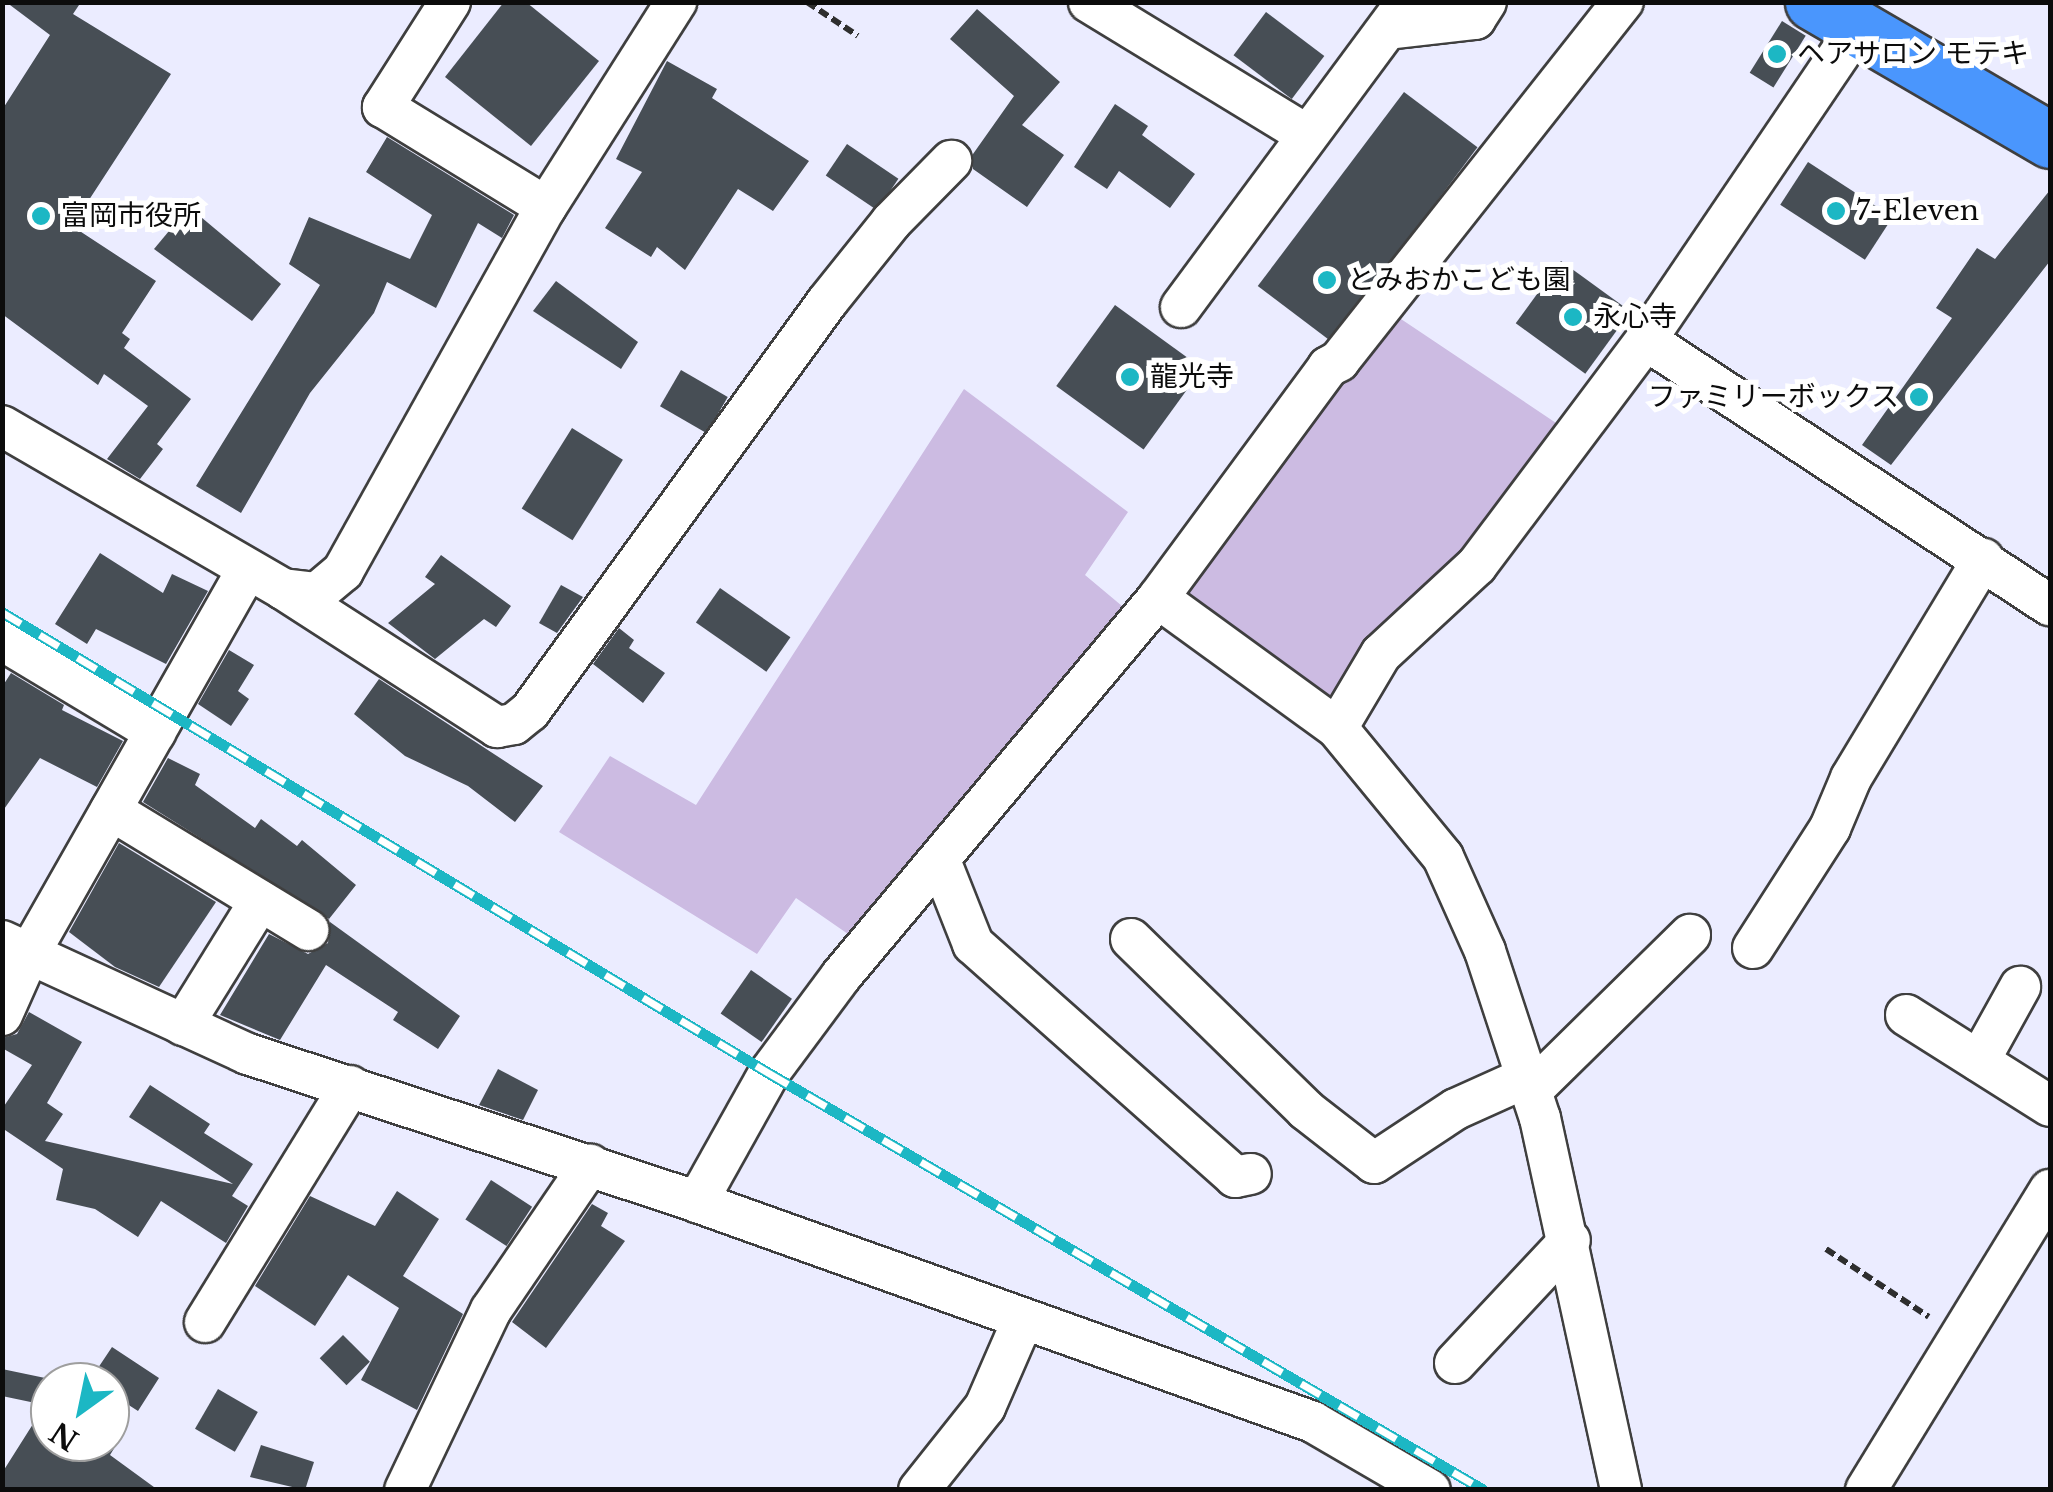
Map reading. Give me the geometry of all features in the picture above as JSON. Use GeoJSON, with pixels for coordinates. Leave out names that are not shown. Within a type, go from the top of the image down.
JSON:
{"type":"FeatureCollection","features":[{"type":"Feature","properties":{"kind":"highway"},"geometry":{"type":"LineString","coordinates":[[1836,15],[2049,135]]}},
{"type":"Feature","properties":{"kind":"street"},"geometry":{"type":"LineString","coordinates":[[450,2],[383,107],[546,207]]}},
{"type":"Feature","properties":{"kind":"street"},"geometry":{"type":"LineString","coordinates":[[283,589],[316,593],[343,571],[546,207],[676,2]]}},
{"type":"Feature","properties":{"kind":"street"},"geometry":{"type":"LineString","coordinates":[[1089,2],[1305,134]]}},
{"type":"Feature","properties":{"kind":"street"},"geometry":{"type":"LineString","coordinates":[[1181,307],[1305,134],[1397,16],[1475,19],[1486,2]]}},
{"type":"Feature","properties":{"kind":"street"},"geometry":{"type":"LineString","coordinates":[[697,1202],[768,1072],[1158,598],[1328,367],[1340,360],[1623,2]]}},
{"type":"Feature","properties":{"kind":"street"},"geometry":{"type":"LineString","coordinates":[[1337,728],[1381,654],[1477,565],[1646,340],[1836,15]]}},
{"type":"Feature","properties":{"kind":"street"},"geometry":{"type":"LineString","coordinates":[[2,426],[283,589],[497,726],[514,724],[530,711],[826,302],[951,160]]}},
{"type":"Feature","properties":{"kind":"street"},"geometry":{"type":"LineString","coordinates":[[1646,340],[2050,604]]}},
{"type":"Feature","properties":{"kind":"street"},"geometry":{"type":"LineString","coordinates":[[1753,948],[1830,828],[1851,778],[1983,558]]}},
{"type":"Feature","properties":{"kind":"street"},"geometry":{"type":"LineString","coordinates":[[2,1015],[16,948],[111,810],[247,570]]}},
{"type":"Feature","properties":{"kind":"street"},"geometry":{"type":"LineString","coordinates":[[1158,598],[1337,728],[1443,856],[1485,950],[1529,1084],[1570,1240],[1621,1490]]}},
{"type":"Feature","properties":{"kind":"street"},"geometry":{"type":"LineString","coordinates":[[8,657],[155,732]]}},
{"type":"Feature","properties":{"kind":"street"},"geometry":{"type":"LineString","coordinates":[[111,810],[308,930]]}},
{"type":"Feature","properties":{"kind":"street"},"geometry":{"type":"LineString","coordinates":[[941,863],[973,944],[1235,1177],[1251,1174]]}},
{"type":"Feature","properties":{"kind":"street"},"geometry":{"type":"LineString","coordinates":[[184,1025],[260,900]]}},
{"type":"Feature","properties":{"kind":"street"},"geometry":{"type":"LineString","coordinates":[[1131,938],[1306,1110],[1374,1163],[1456,1109],[1529,1084],[1690,936]]}},
{"type":"Feature","properties":{"kind":"street"},"geometry":{"type":"LineString","coordinates":[[16,948],[184,1025],[350,1086],[697,1202],[1022,1322],[1313,1422],[1430,1490]]}},
{"type":"Feature","properties":{"kind":"street"},"geometry":{"type":"LineString","coordinates":[[1979,1062],[2020,988]]}},
{"type":"Feature","properties":{"kind":"street"},"geometry":{"type":"LineString","coordinates":[[1906,1015],[2050,1106]]}},
{"type":"Feature","properties":{"kind":"street"},"geometry":{"type":"LineString","coordinates":[[205,1322],[350,1086]]}},
{"type":"Feature","properties":{"kind":"street"},"geometry":{"type":"LineString","coordinates":[[405,1490],[492,1310],[590,1166]]}},
{"type":"Feature","properties":{"kind":"street"},"geometry":{"type":"LineString","coordinates":[[1866,1490],[2050,1190]]}},
{"type":"Feature","properties":{"kind":"street"},"geometry":{"type":"LineString","coordinates":[[1455,1363],[1570,1240]]}},
{"type":"Feature","properties":{"kind":"street"},"geometry":{"type":"LineString","coordinates":[[919,1490],[985,1406],[1022,1322]]}},
{"type":"Feature","properties":{"kind":"path"},"geometry":{"type":"LineString","coordinates":[[807,2],[858,36]]}},
{"type":"Feature","properties":{"kind":"path"},"geometry":{"type":"LineString","coordinates":[[1826,1249],[1960,1336]]}},
{"type":"Feature","properties":{"kind":"shaded area"},"geometry":{"type":"Polygon","coordinates":[[[1392,313],[1562,427],[1431,593],[1372,634],[1330,706],[1178,594],[1392,313]]]}},
{"type":"Feature","properties":{"kind":"shaded area"},"geometry":{"type":"Polygon","coordinates":[[[964,389],[1128,512],[1085,575],[1128,611],[861,943],[796,898],[757,954],[559,832],[610,756],[696,805],[964,389]]]}},
{"type":"Feature","properties":{"kind":"building","name":"富岡市役所"},"geometry":{"type":"Polygon","coordinates":[[[6,2],[81,2],[73,14],[171,74],[72,226],[156,281],[122,333],[130,339],[124,348],[191,399],[157,444],[163,449],[140,479],[107,459],[148,406],[104,374],[98,385],[2,314],[2,110],[50,35],[6,2]]]}},
{"type":"Feature","properties":{"kind":"building"},"geometry":{"type":"Polygon","coordinates":[[[504,2],[526,2],[599,61],[531,146],[445,77],[504,2]]]}},
{"type":"Feature","properties":{"kind":"building"},"geometry":{"type":"Polygon","coordinates":[[[977,9],[1060,82],[1022,125],[1064,155],[1027,207],[973,169],[973,154],[1014,96],[950,39],[977,9]]]}},
{"type":"Feature","properties":{"kind":"building"},"geometry":{"type":"Polygon","coordinates":[[[1266,12],[1324,56],[1292,99],[1234,55],[1266,12]]]}},
{"type":"Feature","properties":{"kind":"building","name":"ヘアサロン モテキ"},"geometry":{"type":"Polygon","coordinates":[[[1782,21],[1806,36],[1773,88],[1750,73],[1782,21]]]}},
{"type":"Feature","properties":{"kind":"building"},"geometry":{"type":"Polygon","coordinates":[[[667,61],[717,89],[712,98],[809,161],[773,211],[738,189],[685,270],[657,247],[651,257],[605,228],[642,172],[616,159],[667,61]]]}},
{"type":"Feature","properties":{"kind":"building"},"geometry":{"type":"Polygon","coordinates":[[[1404,92],[1477,147],[1331,341],[1258,286],[1404,92]]]}},
{"type":"Feature","properties":{"kind":"building"},"geometry":{"type":"Polygon","coordinates":[[[1115,104],[1148,126],[1142,135],[1195,174],[1170,208],[1119,171],[1107,189],[1074,167],[1115,104]]]}},
{"type":"Feature","properties":{"kind":"building"},"geometry":{"type":"Polygon","coordinates":[[[387,137],[514,215],[502,238],[478,223],[436,308],[387,282],[374,313],[310,393],[241,513],[196,486],[320,285],[289,264],[309,217],[410,259],[432,215],[366,172],[387,137]]]}},
{"type":"Feature","properties":{"kind":"building"},"geometry":{"type":"Polygon","coordinates":[[[847,144],[898,179],[877,210],[826,176],[847,144]]]}},
{"type":"Feature","properties":{"kind":"building","name":"7-Eleven"},"geometry":{"type":"Polygon","coordinates":[[[1808,162],[1893,217],[1865,260],[1780,205],[1808,162]]]}},
{"type":"Feature","properties":{"kind":"building"},"geometry":{"type":"Polygon","coordinates":[[[2050,190],[2050,261],[1891,465],[1862,445],[1952,318],[1936,308],[1977,248],[1995,259],[2050,190]]]}},
{"type":"Feature","properties":{"kind":"building"},"geometry":{"type":"Polygon","coordinates":[[[189,207],[281,284],[252,321],[154,249],[189,207]]]}},
{"type":"Feature","properties":{"kind":"building","name":"永心寺"},"geometry":{"type":"Polygon","coordinates":[[[1561,261],[1631,312],[1585,374],[1516,323],[1561,261]]]}},
{"type":"Feature","properties":{"kind":"building"},"geometry":{"type":"Polygon","coordinates":[[[556,281],[638,342],[621,369],[533,311],[556,281]]]}},
{"type":"Feature","properties":{"kind":"building","name":"龍光寺"},"geometry":{"type":"Polygon","coordinates":[[[1115,305],[1202,368],[1144,449],[1056,386],[1115,305]]]}},
{"type":"Feature","properties":{"kind":"building"},"geometry":{"type":"Polygon","coordinates":[[[681,370],[728,397],[707,433],[660,406],[681,370]]]}},
{"type":"Feature","properties":{"kind":"building"},"geometry":{"type":"Polygon","coordinates":[[[572,428],[623,460],[573,540],[522,509],[572,428]]]}},
{"type":"Feature","properties":{"kind":"building"},"geometry":{"type":"Polygon","coordinates":[[[100,553],[163,593],[172,574],[208,591],[166,664],[96,629],[87,644],[55,624],[100,553]]]}},
{"type":"Feature","properties":{"kind":"building"},"geometry":{"type":"Polygon","coordinates":[[[441,555],[511,606],[496,627],[484,619],[435,659],[388,623],[435,584],[425,577],[441,555]]]}},
{"type":"Feature","properties":{"kind":"building"},"geometry":{"type":"Polygon","coordinates":[[[561,585],[583,597],[557,633],[539,623],[561,585]]]}},
{"type":"Feature","properties":{"kind":"building"},"geometry":{"type":"Polygon","coordinates":[[[720,588],[790,637],[766,672],[696,622],[720,588]]]}},
{"type":"Feature","properties":{"kind":"building"},"geometry":{"type":"Polygon","coordinates":[[[619,628],[634,640],[629,648],[665,673],[643,703],[593,664],[619,628]]]}},
{"type":"Feature","properties":{"kind":"building"},"geometry":{"type":"Polygon","coordinates":[[[229,650],[254,665],[238,691],[249,699],[231,726],[198,704],[229,650]]]}},
{"type":"Feature","properties":{"kind":"building"},"geometry":{"type":"Polygon","coordinates":[[[11,673],[64,705],[62,710],[123,741],[97,787],[40,758],[2,812],[2,687],[11,673]]]}},
{"type":"Feature","properties":{"kind":"building"},"geometry":{"type":"Polygon","coordinates":[[[379,679],[543,786],[515,822],[468,786],[405,756],[354,714],[379,679]]]}},
{"type":"Feature","properties":{"kind":"building"},"geometry":{"type":"Polygon","coordinates":[[[168,758],[200,774],[195,785],[255,828],[261,819],[297,846],[302,840],[356,885],[329,919],[143,802],[168,758]]]}},
{"type":"Feature","properties":{"kind":"building"},"geometry":{"type":"Polygon","coordinates":[[[119,843],[216,902],[159,987],[115,967],[69,932],[119,843]]]}},
{"type":"Feature","properties":{"kind":"building"},"geometry":{"type":"Polygon","coordinates":[[[330,922],[460,1016],[438,1049],[393,1020],[398,1012],[326,965],[280,1040],[220,1015],[269,934],[308,954],[328,943],[330,922]]]}},
{"type":"Feature","properties":{"kind":"building"},"geometry":{"type":"Polygon","coordinates":[[[751,970],[792,999],[762,1042],[721,1013],[751,970]]]}},
{"type":"Feature","properties":{"kind":"building"},"geometry":{"type":"Polygon","coordinates":[[[29,1012],[82,1042],[47,1103],[63,1114],[45,1141],[233,1184],[129,1117],[150,1085],[210,1124],[204,1133],[253,1164],[232,1196],[248,1206],[226,1243],[161,1201],[138,1237],[95,1209],[56,1200],[63,1169],[2,1128],[2,1109],[32,1065],[2,1048],[2,1038],[17,1034],[29,1012]]]}},
{"type":"Feature","properties":{"kind":"building"},"geometry":{"type":"Polygon","coordinates":[[[498,1069],[538,1090],[523,1120],[479,1105],[498,1069]]]}},
{"type":"Feature","properties":{"kind":"building"},"geometry":{"type":"Polygon","coordinates":[[[491,1180],[532,1207],[506,1246],[465,1219],[491,1180]]]}},
{"type":"Feature","properties":{"kind":"building"},"geometry":{"type":"Polygon","coordinates":[[[397,1191],[439,1219],[403,1276],[463,1314],[417,1410],[361,1380],[399,1308],[348,1275],[315,1326],[255,1286],[310,1196],[375,1226],[397,1191]]]}},
{"type":"Feature","properties":{"kind":"building"},"geometry":{"type":"Polygon","coordinates":[[[592,1204],[608,1213],[601,1226],[625,1241],[546,1348],[512,1322],[592,1204]]]}},
{"type":"Feature","properties":{"kind":"building"},"geometry":{"type":"Polygon","coordinates":[[[343,1335],[370,1362],[347,1385],[320,1358],[343,1335]]]}},
{"type":"Feature","properties":{"kind":"building"},"geometry":{"type":"Polygon","coordinates":[[[112,1347],[159,1378],[138,1411],[130,1406],[130,1362],[102,1362],[112,1347]]]}},
{"type":"Feature","properties":{"kind":"building"},"geometry":{"type":"Polygon","coordinates":[[[2,1369],[30,1375],[30,1402],[2,1396],[2,1369]]]}},
{"type":"Feature","properties":{"kind":"building"},"geometry":{"type":"Polygon","coordinates":[[[218,1389],[258,1412],[235,1452],[195,1429],[218,1389]]]}},
{"type":"Feature","properties":{"kind":"building"},"geometry":{"type":"Polygon","coordinates":[[[30,1429],[30,1462],[120,1462],[158,1490],[2,1490],[2,1473],[30,1429]]]}},
{"type":"Feature","properties":{"kind":"building"},"geometry":{"type":"Polygon","coordinates":[[[261,1445],[314,1462],[305,1490],[250,1477],[261,1445]]]}},
{"type":"Feature","properties":{"kind":"railway"},"geometry":{"type":"LineString","coordinates":[[2,612],[769,1073],[1484,1490]]}},
{"type":"Feature","properties":{"kind":"place","name":"ヘアサロン モテキ"},"geometry":{"type":"Point","coordinates":[1777,54]}},
{"type":"Feature","properties":{"kind":"place","name":"7-Eleven"},"geometry":{"type":"Point","coordinates":[1836,211]}},
{"type":"Feature","properties":{"kind":"place","name":"富岡市役所"},"geometry":{"type":"Point","coordinates":[41,216]}},
{"type":"Feature","properties":{"kind":"place","name":"とみおかこども園"},"geometry":{"type":"Point","coordinates":[1327,280]}},
{"type":"Feature","properties":{"kind":"place","name":"永心寺"},"geometry":{"type":"Point","coordinates":[1573,317]}},
{"type":"Feature","properties":{"kind":"place","name":"龍光寺"},"geometry":{"type":"Point","coordinates":[1130,377]}},
{"type":"Feature","properties":{"kind":"place","name":"ファミリーボックス"},"geometry":{"type":"Point","coordinates":[1919,397]}}]}
